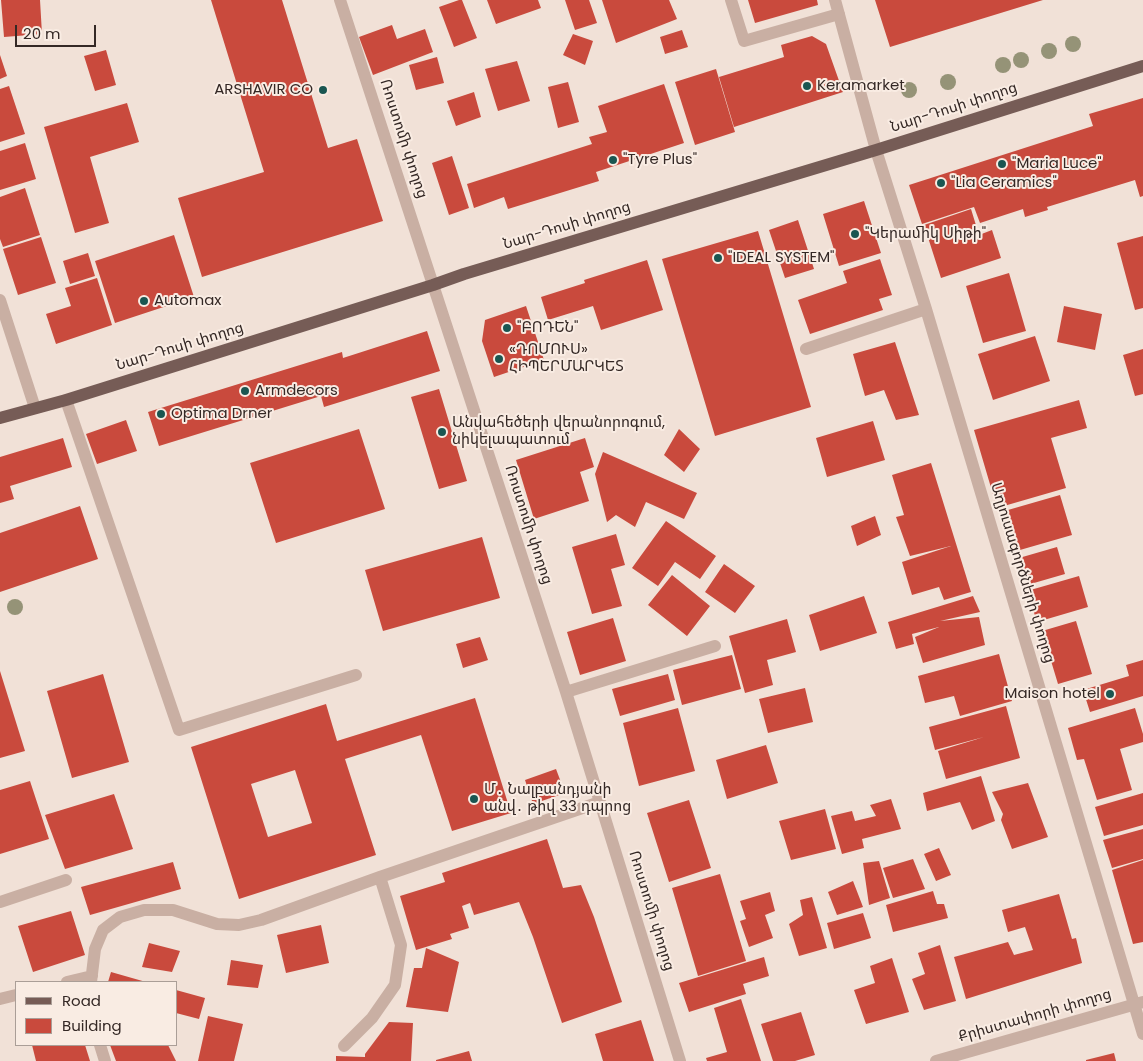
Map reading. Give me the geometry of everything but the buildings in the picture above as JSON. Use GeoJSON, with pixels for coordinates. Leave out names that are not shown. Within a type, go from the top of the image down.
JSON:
{"type":"FeatureCollection","features":[{"type":"Feature","properties":{"kind":"main road","name":"Նար-Դոսի փողոց"},"geometry":{"type":"LineString","coordinates":[[0,418],[66,400],[464,274],[876,150],[1143,66]]}},
{"type":"Feature","properties":{"kind":"street","name":"Ռոստոմի փողոց"},"geometry":{"type":"LineString","coordinates":[[340,0],[566,692],[680,1061]]}},
{"type":"Feature","properties":{"kind":"street"},"geometry":{"type":"LineString","coordinates":[[731,0],[744,41],[839,14]]}},
{"type":"Feature","properties":{"kind":"street","name":"Աղյուսագործների փողոց"},"geometry":{"type":"LineString","coordinates":[[835,0],[876,150],[1139,1003],[1143,1034]]}},
{"type":"Feature","properties":{"kind":"street"},"geometry":{"type":"LineString","coordinates":[[0,300],[35,408]]}},
{"type":"Feature","properties":{"kind":"street"},"geometry":{"type":"LineString","coordinates":[[806,348],[926,309]]}},
{"type":"Feature","properties":{"kind":"street"},"geometry":{"type":"LineString","coordinates":[[66,400],[179,730],[356,675]]}},
{"type":"Feature","properties":{"kind":"street"},"geometry":{"type":"LineString","coordinates":[[566,692],[715,646]]}},
{"type":"Feature","properties":{"kind":"street"},"geometry":{"type":"LineString","coordinates":[[75,981],[92,979],[95,949],[104,930],[120,917],[144,910],[173,910],[217,924],[239,925],[261,920],[600,802]]}},
{"type":"Feature","properties":{"kind":"street"},"geometry":{"type":"LineString","coordinates":[[344,1046],[372,1018],[395,985],[401,945],[380,877]]}},
{"type":"Feature","properties":{"kind":"street"},"geometry":{"type":"LineString","coordinates":[[0,902],[66,880]]}},
{"type":"Feature","properties":{"kind":"street"},"geometry":{"type":"LineString","coordinates":[[0,999],[15,995]]}},
{"type":"Feature","properties":{"kind":"street","name":"Քրիստափորի փողոց"},"geometry":{"type":"LineString","coordinates":[[936,1061],[1139,1003]]}},
{"type":"Feature","properties":{"kind":"street"},"geometry":{"type":"LineString","coordinates":[[100,1046],[105,1061]]}},
{"type":"Feature","properties":{"kind":"place","name":"Keramarket"},"geometry":{"type":"Point","coordinates":[807,86]}},
{"type":"Feature","properties":{"kind":"place","name":"ARSHAVIR CO"},"geometry":{"type":"Point","coordinates":[323,90]}},
{"type":"Feature","properties":{"kind":"place","name":"\"Tyre Plus\""},"geometry":{"type":"Point","coordinates":[613,160]}},
{"type":"Feature","properties":{"kind":"place","name":"\"Maria Luce\""},"geometry":{"type":"Point","coordinates":[1002,164]}},
{"type":"Feature","properties":{"kind":"place","name":"\"Lia Ceramics\""},"geometry":{"type":"Point","coordinates":[941,183]}},
{"type":"Feature","properties":{"kind":"place","name":"\"Կերամիկ Սիթի\""},"geometry":{"type":"Point","coordinates":[855,234]}},
{"type":"Feature","properties":{"kind":"place","name":"\"IDEAL SYSTEM\""},"geometry":{"type":"Point","coordinates":[718,258]}},
{"type":"Feature","properties":{"kind":"place","name":"Automax"},"geometry":{"type":"Point","coordinates":[144,301]}},
{"type":"Feature","properties":{"kind":"place","name":"\"ԲՈԴԵՆ\""},"geometry":{"type":"Point","coordinates":[507,328]}},
{"type":"Feature","properties":{"kind":"place","name":"«ԴՈՄՈՒՍ» ՀԻՊԵՐՄԱՐԿԵՏ"},"geometry":{"type":"Point","coordinates":[499,359]}},
{"type":"Feature","properties":{"kind":"place","name":"Armdecors"},"geometry":{"type":"Point","coordinates":[245,391]}},
{"type":"Feature","properties":{"kind":"place","name":"Optima Drner"},"geometry":{"type":"Point","coordinates":[161,414]}},
{"type":"Feature","properties":{"kind":"place","name":"Անվահեծերի վերանորոգում, նիկելապատում"},"geometry":{"type":"Point","coordinates":[442,432]}},
{"type":"Feature","properties":{"kind":"place","name":"Maison hotel"},"geometry":{"type":"Point","coordinates":[1110,694]}},
{"type":"Feature","properties":{"kind":"place","name":"Մ․ Նալբանդյանի անվ․ թիվ 33 դպրոց"},"geometry":{"type":"Point","coordinates":[474,799]}}]}
